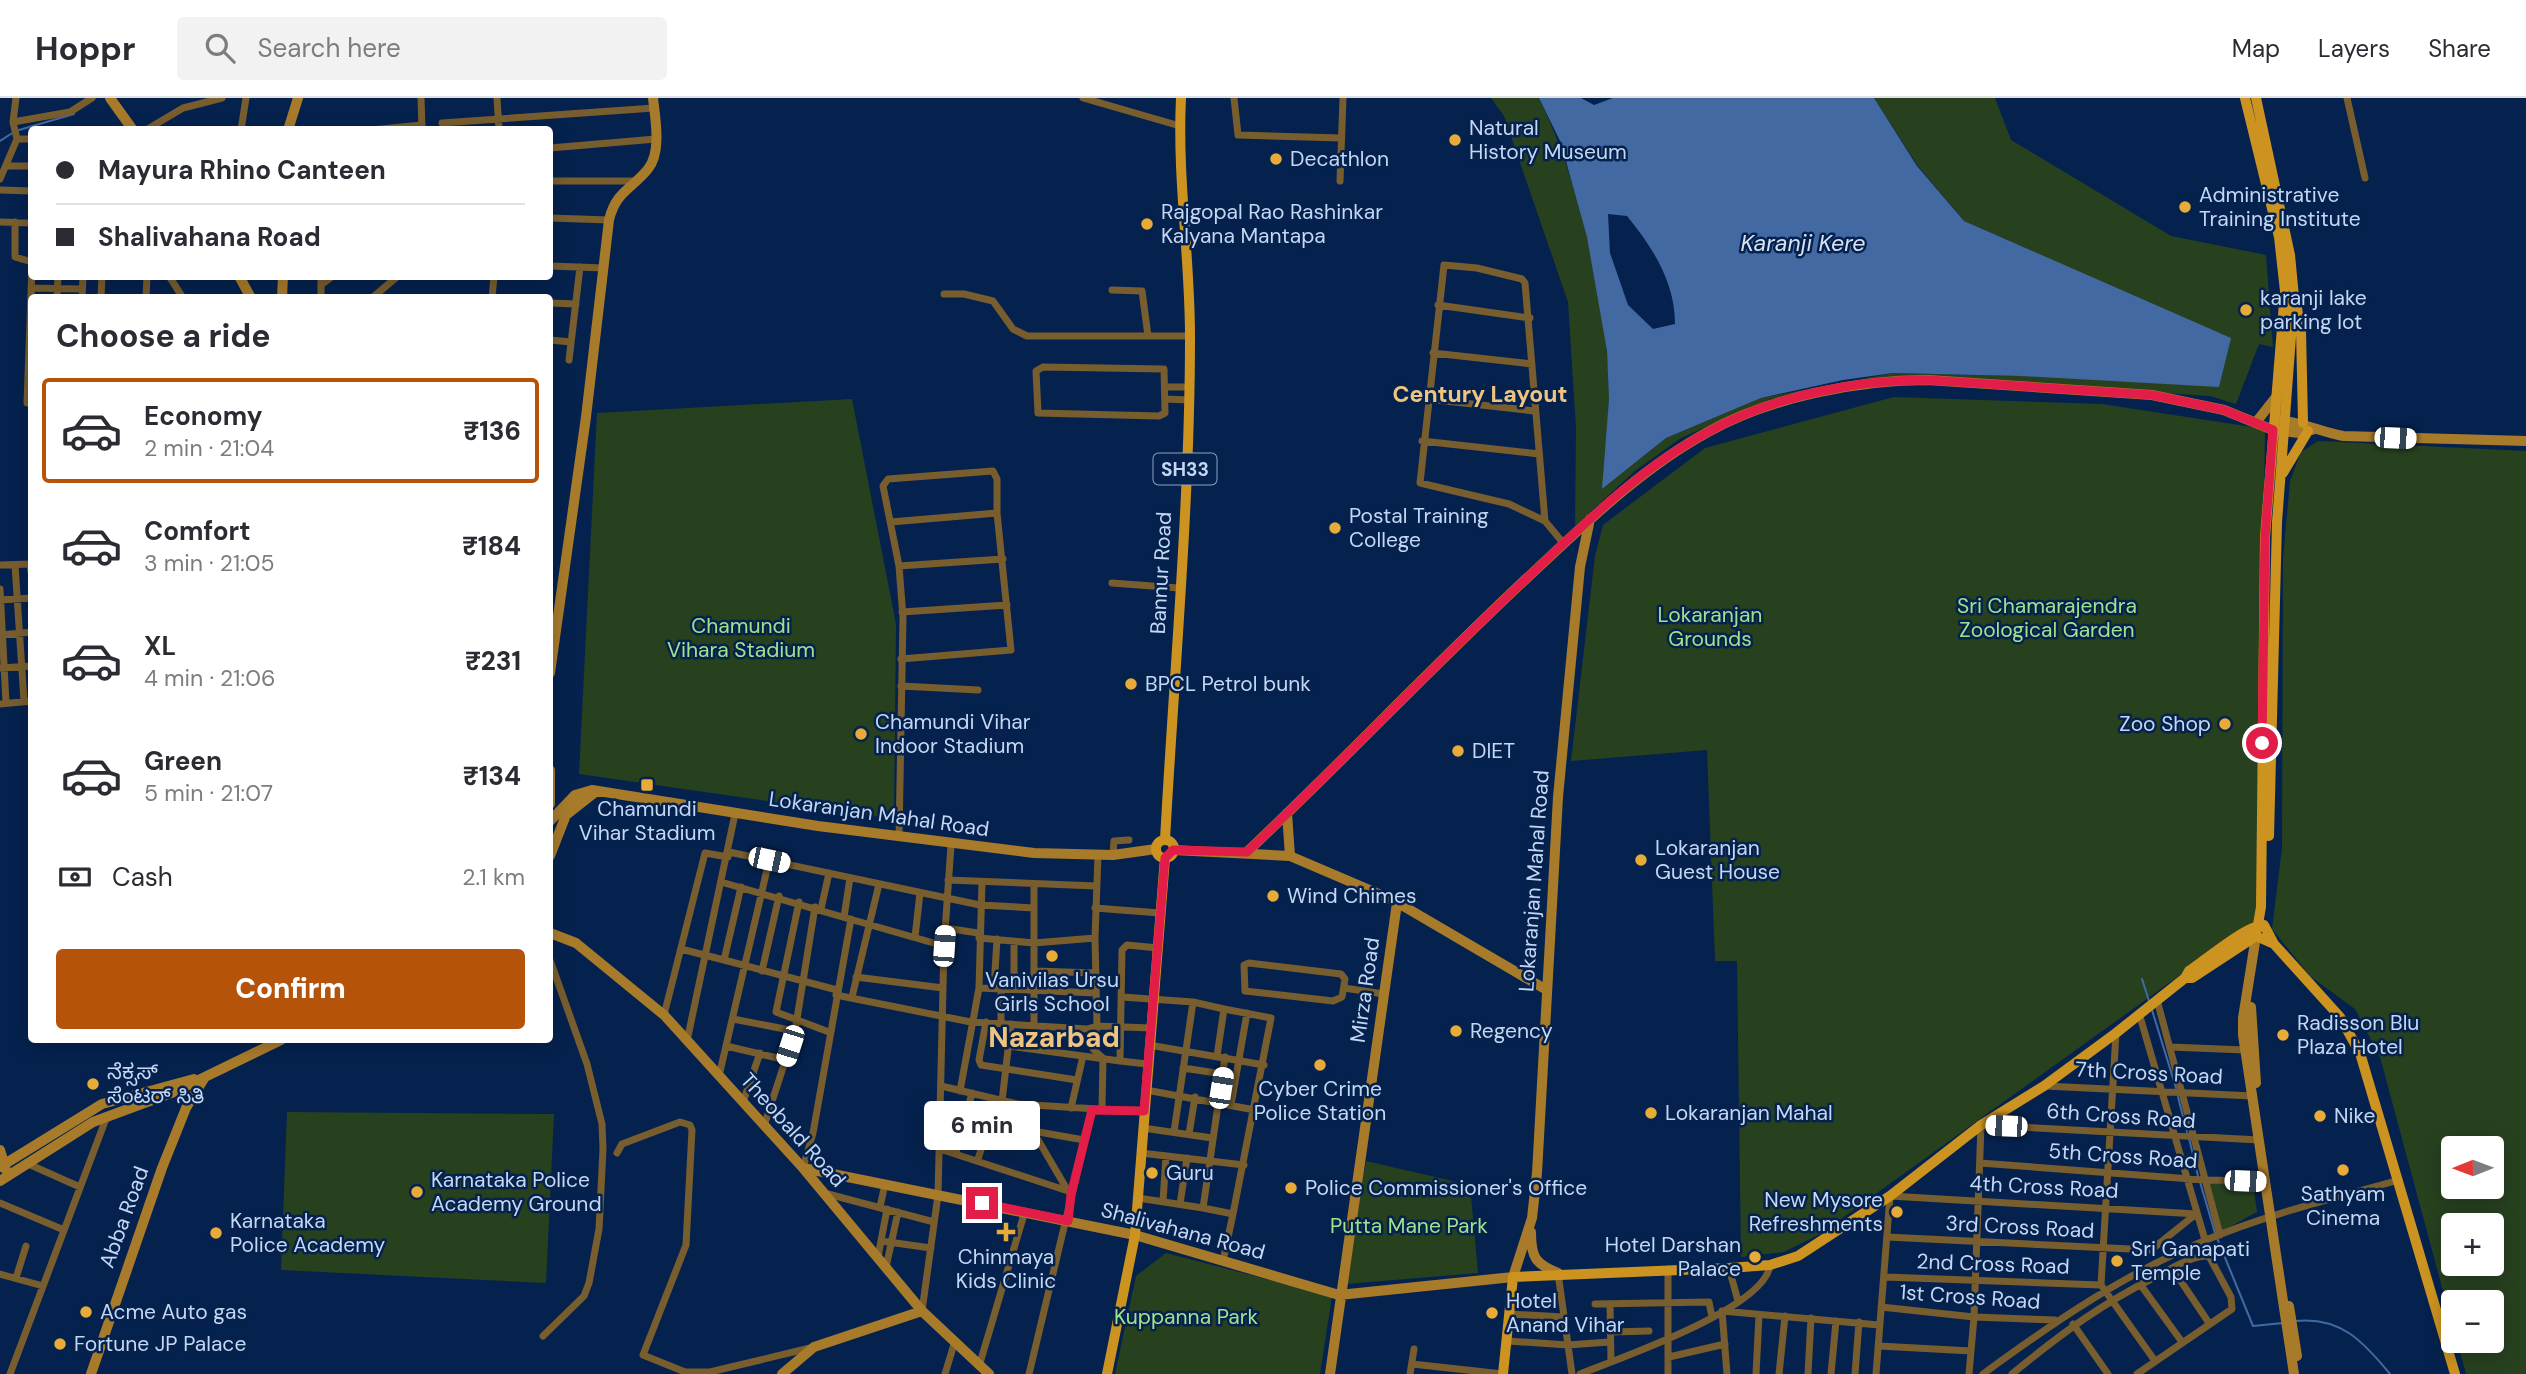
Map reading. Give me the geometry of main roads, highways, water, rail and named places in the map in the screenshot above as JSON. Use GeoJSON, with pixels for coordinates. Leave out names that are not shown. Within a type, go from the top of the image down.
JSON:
{"type":"FeatureCollection","features":[{"type":"Feature","properties":{"kind":"main road"},"geometry":{"type":"LineString","coordinates":[[110,98],[130,126]]}},
{"type":"Feature","properties":{"kind":"main road"},"geometry":{"type":"LineString","coordinates":[[289,126],[298,98]]}},
{"type":"Feature","properties":{"kind":"main road","name":"Bannur Road"},"geometry":{"type":"LineString","coordinates":[[1165,840],[1189,400],[1190,336],[1181,98]]}},
{"type":"Feature","properties":{"kind":"main road"},"geometry":{"type":"LineString","coordinates":[[2245,98],[2273,211],[2284,273],[2285,312],[2278,394],[2282,476],[2277,522],[2260,931],[2249,1017],[2294,1374]]}},
{"type":"Feature","properties":{"kind":"main road"},"geometry":{"type":"LineString","coordinates":[[2256,98],[2290,255],[2294,297],[2301,330],[2308,428],[2282,476]]}},
{"type":"Feature","properties":{"kind":"main road"},"geometry":{"type":"LineString","coordinates":[[553,650],[609,220],[614,202],[650,167],[656,139],[653,103]]}},
{"type":"Feature","properties":{"kind":"main road"},"geometry":{"type":"LineString","coordinates":[[2273,1217],[2264,1181],[2245,1050],[2243,1018],[2260,931],[2265,537],[2294,297]]}},
{"type":"Feature","properties":{"kind":"main road"},"geometry":{"type":"LineString","coordinates":[[1247,852],[1438,661],[1590,519],[1654,465],[1709,431],[1762,409],[1844,386],[1891,380],[1928,380],[2140,394],[2224,410],[2279,426],[2308,428],[2343,436],[2526,441]]}},
{"type":"Feature","properties":{"kind":"main road"},"geometry":{"type":"LineString","coordinates":[[2256,421],[2273,404],[2278,394]]}},
{"type":"Feature","properties":{"kind":"main road","name":"Lokaranjan Mahal Road"},"geometry":{"type":"LineString","coordinates":[[1503,1374],[1513,1276],[1532,1218],[1537,1173],[1545,989],[1559,797],[1581,555],[1590,519]]}},
{"type":"Feature","properties":{"kind":"main road"},"geometry":{"type":"LineString","coordinates":[[553,818],[575,795],[597,791]]}},
{"type":"Feature","properties":{"kind":"main road"},"geometry":{"type":"LineString","coordinates":[[553,848],[566,815],[597,791]]}},
{"type":"Feature","properties":{"kind":"main road","name":"Lokaranjan Mahal Road"},"geometry":{"type":"LineString","coordinates":[[597,791],[951,845],[1034,853],[1098,855],[1156,849]]}},
{"type":"Feature","properties":{"kind":"main road"},"geometry":{"type":"LineString","coordinates":[[1287,813],[1290,856]]}},
{"type":"Feature","properties":{"kind":"main road"},"geometry":{"type":"LineString","coordinates":[[1107,1374],[1135,1235],[1160,913],[1169,854],[1171,843],[1165,840],[1159,842],[1156,849],[1159,855],[1169,854],[1247,852],[1290,856],[1397,903],[1545,989]]}},
{"type":"Feature","properties":{"kind":"main road","name":"Mirza Road"},"geometry":{"type":"LineString","coordinates":[[1330,1374],[1339,1295],[1397,903]]}},
{"type":"Feature","properties":{"kind":"main road","name":"Theobald Road"},"geometry":{"type":"LineString","coordinates":[[553,929],[570,935],[576,943],[664,1015],[803,1168],[922,1311],[983,1370]]}},
{"type":"Feature","properties":{"kind":"main road"},"geometry":{"type":"LineString","coordinates":[[2260,931],[2350,1031],[2369,1075],[2455,1374]]}},
{"type":"Feature","properties":{"kind":"main road"},"geometry":{"type":"LineString","coordinates":[[1513,1276],[1770,1265],[1816,1247],[1890,1196],[1981,1125],[2044,1086],[2116,1033],[2185,978],[2189,971],[2260,931]]}},
{"type":"Feature","properties":{"kind":"main road"},"geometry":{"type":"LineString","coordinates":[[0,1150],[4,1179],[107,1115],[174,1093],[272,1043]]}},
{"type":"Feature","properties":{"kind":"main road"},"geometry":{"type":"LineString","coordinates":[[2,1166],[102,1104],[205,1076]]}},
{"type":"Feature","properties":{"kind":"main road","name":"Abba Road"},"geometry":{"type":"LineString","coordinates":[[91,1374],[162,1168],[186,1108],[205,1076]]}},
{"type":"Feature","properties":{"kind":"main road","name":"Shalivahana Road"},"geometry":{"type":"LineString","coordinates":[[803,1168],[1135,1235],[1339,1295],[1513,1276]]}},
{"type":"Feature","properties":{"kind":"main road"},"geometry":{"type":"LineString","coordinates":[[1532,1218],[1532,1257],[1538,1264],[1558,1273]]}},
{"type":"Feature","properties":{"kind":"main road"},"geometry":{"type":"LineString","coordinates":[[782,1374],[814,1347],[922,1311]]}},
{"type":"Feature","properties":{"kind":"main road"},"geometry":{"type":"LineString","coordinates":[[2289,1325],[2300,1374]]}},
{"type":"Feature","properties":{"kind":"water","name":"Karanji Kere"},"geometry":{"type":"Polygon","coordinates":[[[1539,98],[1581,98],[1594,105],[1613,98],[1874,98],[1917,166],[1964,221],[2231,338],[2219,387],[2021,376],[1893,373],[1843,380],[1761,398],[1666,438],[1602,489],[1609,399],[1607,351],[1587,237],[1561,143],[1539,98]],[[1608,214],[1610,253],[1628,305],[1653,329],[1675,324],[1671,294],[1661,266],[1627,216],[1608,214]]]}},
{"type":"Feature","properties":{"kind":"waterway"},"geometry":{"type":"LineString","coordinates":[[33,126],[74,114]]}},
{"type":"Feature","properties":{"kind":"waterway"},"geometry":{"type":"LineString","coordinates":[[19,130],[28,127]]}},
{"type":"Feature","properties":{"kind":"waterway"},"geometry":{"type":"LineString","coordinates":[[0,141],[14,132]]}},
{"type":"Feature","properties":{"kind":"waterway"},"geometry":{"type":"LineString","coordinates":[[2142,979],[2149,1001]]}},
{"type":"Feature","properties":{"kind":"waterway"},"geometry":{"type":"LineString","coordinates":[[2152,1010],[2176,1088]]}},
{"type":"Feature","properties":{"kind":"waterway"},"geometry":{"type":"LineString","coordinates":[[2178,1097],[2187,1132]]}},
{"type":"Feature","properties":{"kind":"waterway"},"geometry":{"type":"LineString","coordinates":[[2189,1138],[2198,1176]]}},
{"type":"Feature","properties":{"kind":"waterway"},"geometry":{"type":"LineString","coordinates":[[2200,1182],[2215,1233]]}},
{"type":"Feature","properties":{"kind":"waterway"},"geometry":{"type":"LineString","coordinates":[[2217,1238],[2253,1326],[2283,1323]]}},
{"type":"Feature","properties":{"kind":"waterway"},"geometry":{"type":"LineString","coordinates":[[2295,1321],[2325,1323],[2349,1333],[2360,1341],[2390,1374]]}},
{"type":"Feature","properties":{"kind":"place","name":"Natural History Museum"},"geometry":{"type":"Point","coordinates":[1455,140]}},
{"type":"Feature","properties":{"kind":"place","name":"Decathlon"},"geometry":{"type":"Point","coordinates":[1276,159]}},
{"type":"Feature","properties":{"kind":"place","name":"Administrative Training Institute"},"geometry":{"type":"Point","coordinates":[2185,207]}},
{"type":"Feature","properties":{"kind":"place","name":"Rajgopal Rao Rashinkar Kalyana Mantapa"},"geometry":{"type":"Point","coordinates":[1147,224]}},
{"type":"Feature","properties":{"kind":"place","name":"karanji lake parking lot"},"geometry":{"type":"Point","coordinates":[2246,310]}},
{"type":"Feature","properties":{"kind":"place","name":"Postal Training College"},"geometry":{"type":"Point","coordinates":[1335,528]}},
{"type":"Feature","properties":{"kind":"place","name":"BPCL Petrol bunk"},"geometry":{"type":"Point","coordinates":[1131,684]}},
{"type":"Feature","properties":{"kind":"place","name":"Zoo Shop"},"geometry":{"type":"Point","coordinates":[2225,724]}},
{"type":"Feature","properties":{"kind":"place","name":"Chamundi Vihar Indoor Stadium"},"geometry":{"type":"Point","coordinates":[861,734]}},
{"type":"Feature","properties":{"kind":"place","name":"DIET"},"geometry":{"type":"Point","coordinates":[1458,751]}},
{"type":"Feature","properties":{"kind":"place","name":"Chamundi Vihar Stadium"},"geometry":{"type":"Point","coordinates":[647,785]}},
{"type":"Feature","properties":{"kind":"place","name":"Lokaranjan Guest House"},"geometry":{"type":"Point","coordinates":[1641,860]}},
{"type":"Feature","properties":{"kind":"place","name":"Wind Chimes"},"geometry":{"type":"Point","coordinates":[1273,896]}},
{"type":"Feature","properties":{"kind":"place","name":"Vanivilas Ursu Girls School"},"geometry":{"type":"Point","coordinates":[1052,956]}},
{"type":"Feature","properties":{"kind":"place","name":"Regency"},"geometry":{"type":"Point","coordinates":[1456,1031]}},
{"type":"Feature","properties":{"kind":"place","name":"Radisson Blu Plaza Hotel"},"geometry":{"type":"Point","coordinates":[2283,1035]}},
{"type":"Feature","properties":{"kind":"place","name":"Cyber Crime Police Station"},"geometry":{"type":"Point","coordinates":[1320,1065]}},
{"type":"Feature","properties":{"kind":"place","name":"ನೆಕ್ಸಸ್ ಸೆಂಟರ್ ಸಿತಿ"},"geometry":{"type":"Point","coordinates":[93,1084]}},
{"type":"Feature","properties":{"kind":"place","name":"Lokaranjan Mahal"},"geometry":{"type":"Point","coordinates":[1651,1113]}},
{"type":"Feature","properties":{"kind":"place","name":"Nike"},"geometry":{"type":"Point","coordinates":[2320,1116]}},
{"type":"Feature","properties":{"kind":"place","name":"Sathyam Cinema"},"geometry":{"type":"Point","coordinates":[2343,1170]}},
{"type":"Feature","properties":{"kind":"place","name":"Guru"},"geometry":{"type":"Point","coordinates":[1152,1173]}},
{"type":"Feature","properties":{"kind":"place","name":"Police Commissioner's Office"},"geometry":{"type":"Point","coordinates":[1291,1188]}},
{"type":"Feature","properties":{"kind":"place","name":"Karnataka Police Academy Ground"},"geometry":{"type":"Point","coordinates":[417,1192]}},
{"type":"Feature","properties":{"kind":"place","name":"New Mysore Refreshments"},"geometry":{"type":"Point","coordinates":[1897,1212]}},
{"type":"Feature","properties":{"kind":"place","name":"Chinmaya Kids Clinic"},"geometry":{"type":"Point","coordinates":[1006,1232]}},
{"type":"Feature","properties":{"kind":"place","name":"Karnataka Police Academy"},"geometry":{"type":"Point","coordinates":[216,1233]}},
{"type":"Feature","properties":{"kind":"place","name":"Hotel Darshan Palace"},"geometry":{"type":"Point","coordinates":[1755,1257]}},
{"type":"Feature","properties":{"kind":"place","name":"Sri Ganapati Temple"},"geometry":{"type":"Point","coordinates":[2117,1261]}},
{"type":"Feature","properties":{"kind":"place","name":"Acme Auto gas"},"geometry":{"type":"Point","coordinates":[86,1312]}},
{"type":"Feature","properties":{"kind":"place","name":"Hotel Anand Vihar"},"geometry":{"type":"Point","coordinates":[1492,1313]}},
{"type":"Feature","properties":{"kind":"place","name":"Fortune JP Palace"},"geometry":{"type":"Point","coordinates":[60,1344]}},
{"type":"Feature","properties":{"kind":"district","name":"Century Layout"},"geometry":{"type":"Point","coordinates":[1480,394]}},
{"type":"Feature","properties":{"kind":"district","name":"Nazarbad"},"geometry":{"type":"Point","coordinates":[1054,1037]}},
{"type":"Feature","properties":{"kind":"park label","name":"Sri Chamarajendra Zoological Garden"},"geometry":{"type":"Point","coordinates":[2047,618]}},
{"type":"Feature","properties":{"kind":"park label","name":"Lokaranjan Grounds"},"geometry":{"type":"Point","coordinates":[1710,627]}},
{"type":"Feature","properties":{"kind":"park label","name":"Chamundi Vihara Stadium"},"geometry":{"type":"Point","coordinates":[741,638]}},
{"type":"Feature","properties":{"kind":"park label","name":"Putta Mane Park"},"geometry":{"type":"Point","coordinates":[1409,1226]}},
{"type":"Feature","properties":{"kind":"park label","name":"Kuppanna Park"},"geometry":{"type":"Point","coordinates":[1186,1317]}}]}
